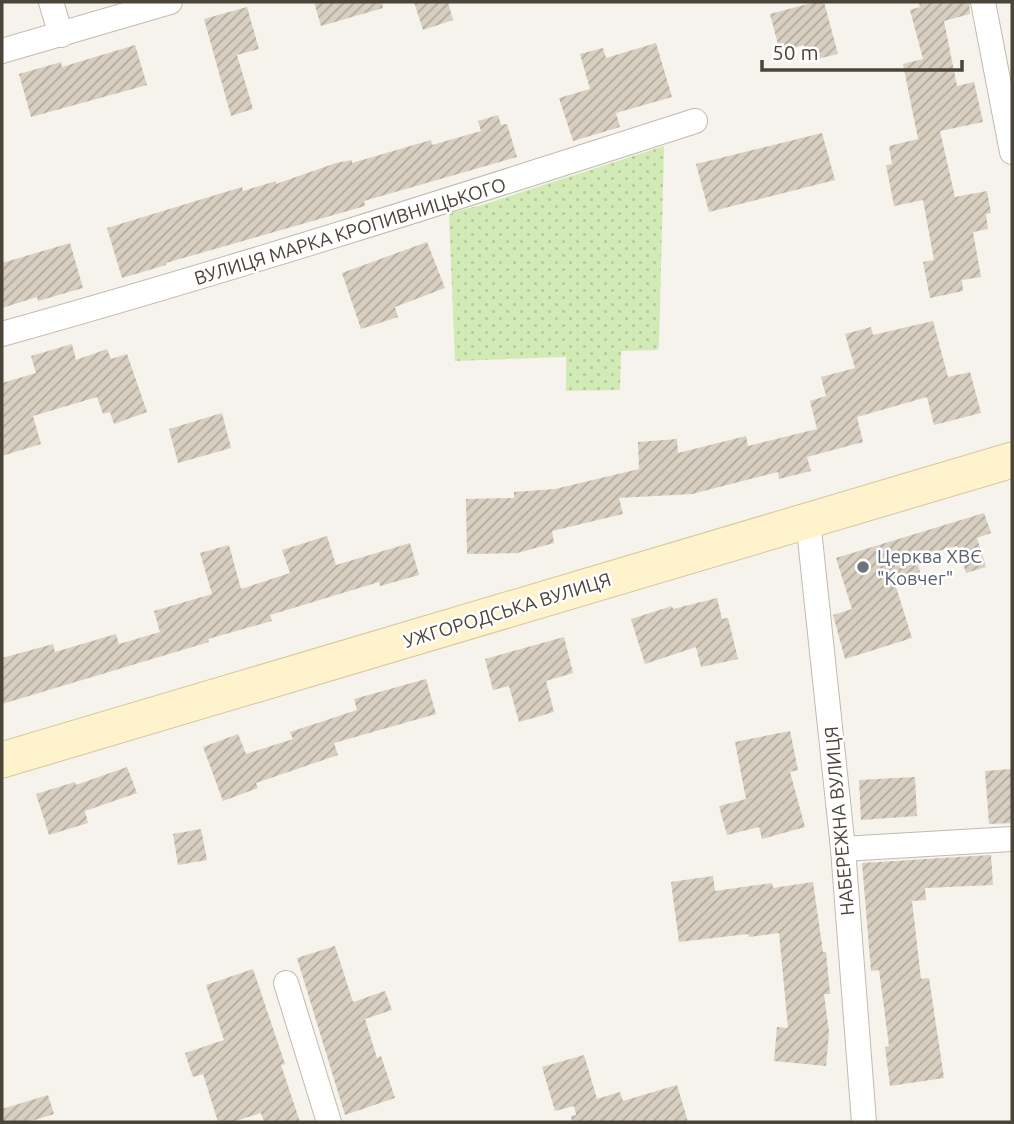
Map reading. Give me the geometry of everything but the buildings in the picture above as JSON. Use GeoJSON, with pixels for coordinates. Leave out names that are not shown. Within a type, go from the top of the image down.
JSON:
{"type":"FeatureCollection","features":[{"type":"Feature","properties":{"kind":"main road","name":"УЖГОРОДСЬКА ВУЛИЦЯ"},"geometry":{"type":"LineString","coordinates":[[2,760],[1012,460]]}},
{"type":"Feature","properties":{"kind":"street"},"geometry":{"type":"LineString","coordinates":[[51,2],[61,36]]}},
{"type":"Feature","properties":{"kind":"street"},"geometry":{"type":"LineString","coordinates":[[2,51],[61,36],[170,2]]}},
{"type":"Feature","properties":{"kind":"street"},"geometry":{"type":"LineString","coordinates":[[983,2],[1012,152]]}},
{"type":"Feature","properties":{"kind":"street","name":"ВУЛИЦЯ МАРКА КРОПИВНИЦЬКОГО"},"geometry":{"type":"LineString","coordinates":[[2,334],[364,227],[695,121]]}},
{"type":"Feature","properties":{"kind":"street","name":"НАБЕРЕЖНА ВУЛИЦЯ"},"geometry":{"type":"LineString","coordinates":[[808,520],[843,849],[864,1122]]}},
{"type":"Feature","properties":{"kind":"street"},"geometry":{"type":"LineString","coordinates":[[843,849],[1012,839]]}},
{"type":"Feature","properties":{"kind":"street"},"geometry":{"type":"LineString","coordinates":[[286,983],[329,1122]]}},
{"type":"Feature","properties":{"kind":"green space"},"geometry":{"type":"Polygon","coordinates":[[[664,146],[659,345],[658,350],[621,351],[620,390],[566,391],[566,357],[455,361],[449,213],[482,205],[664,146]]]}},
{"type":"Feature","properties":{"kind":"place","name":"Церква ХВЄ \"Ковчег\""},"geometry":{"type":"Point","coordinates":[863,567]}}]}
